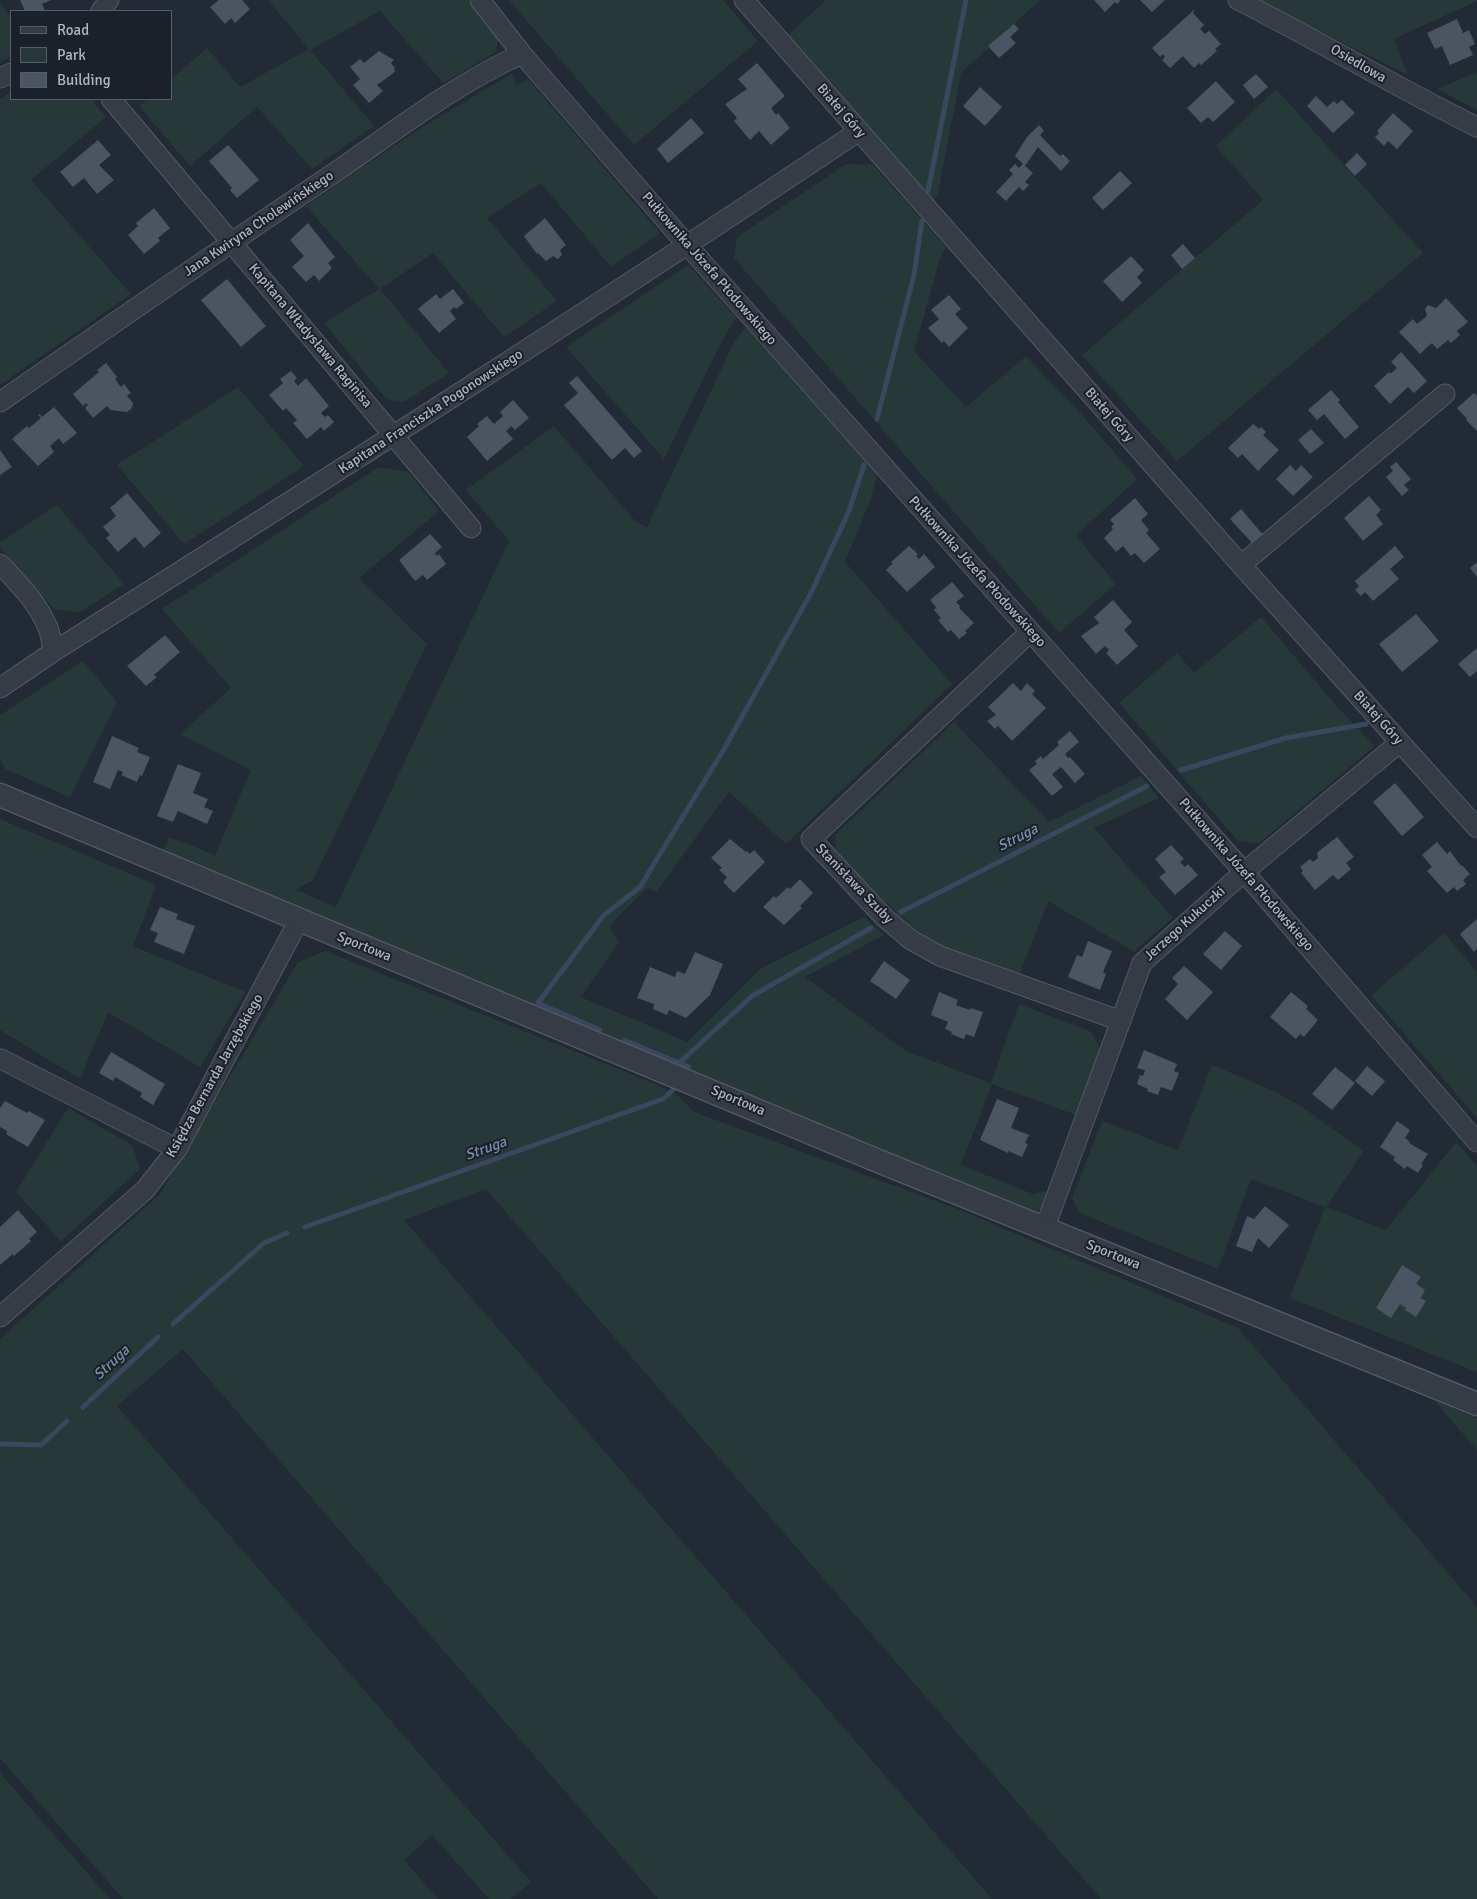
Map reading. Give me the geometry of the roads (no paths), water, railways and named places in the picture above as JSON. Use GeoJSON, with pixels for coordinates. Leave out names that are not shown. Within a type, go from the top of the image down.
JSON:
{"type":"FeatureCollection","features":[{"type":"Feature","properties":{"kind":"street","name":"Pułkownika Józefa Płodowskiego"},"geometry":{"type":"LineString","coordinates":[[480,0],[522,54],[688,246],[1244,872],[1477,1142]]}},
{"type":"Feature","properties":{"kind":"street","name":"Białej Góry"},"geometry":{"type":"LineString","coordinates":[[744,0],[1241,565],[1477,828]]}},
{"type":"Feature","properties":{"kind":"street","name":"Osiedlowa"},"geometry":{"type":"LineString","coordinates":[[1238,0],[1301,32],[1417,98],[1477,127]]}},
{"type":"Feature","properties":{"kind":"street","name":"Jana Kwiryna Cholewińskiego"},"geometry":{"type":"LineString","coordinates":[[0,402],[231,242],[439,102],[494,66],[522,54]]}},
{"type":"Feature","properties":{"kind":"street","name":"Kapitana Władysława Raginisa"},"geometry":{"type":"LineString","coordinates":[[112,100],[471,528]]}},
{"type":"Feature","properties":{"kind":"street","name":"Kapitana Franciszka Pogonowskiego"},"geometry":{"type":"LineString","coordinates":[[0,688],[53,652],[394,436],[688,246],[859,131]]}},
{"type":"Feature","properties":{"kind":"street"},"geometry":{"type":"LineString","coordinates":[[1241,565],[1445,394]]}},
{"type":"Feature","properties":{"kind":"street"},"geometry":{"type":"LineString","coordinates":[[0,564],[26,591],[38,609],[48,629],[53,652]]}},
{"type":"Feature","properties":{"kind":"street","name":"Stanisława Szuby"},"geometry":{"type":"LineString","coordinates":[[1030,632],[811,839],[884,917],[911,940],[940,956],[1121,1021]]}},
{"type":"Feature","properties":{"kind":"street","name":"Jerzego Kukuczki"},"geometry":{"type":"LineString","coordinates":[[1045,1227],[1142,963],[1244,872],[1399,743]]}},
{"type":"Feature","properties":{"kind":"street","name":"Sportowa"},"geometry":{"type":"LineString","coordinates":[[0,795],[871,1158],[1045,1227],[1477,1404]]}},
{"type":"Feature","properties":{"kind":"street","name":"Księdza Bernarda Jarzębskiego"},"geometry":{"type":"LineString","coordinates":[[0,1317],[145,1190],[177,1149],[299,920]]}},
{"type":"Feature","properties":{"kind":"street"},"geometry":{"type":"LineString","coordinates":[[1,1059],[177,1149]]}},
{"type":"Feature","properties":{"kind":"waterway"},"geometry":{"type":"LineString","coordinates":[[928,191],[966,0]]}},
{"type":"Feature","properties":{"kind":"waterway"},"geometry":{"type":"LineString","coordinates":[[877,419],[914,275],[922,221]]}},
{"type":"Feature","properties":{"kind":"waterway"},"geometry":{"type":"LineString","coordinates":[[600,1030],[538,1003],[604,915],[640,887],[724,749],[811,593],[849,511],[864,465]]}},
{"type":"Feature","properties":{"kind":"waterway","name":"Struga"},"geometry":{"type":"LineString","coordinates":[[1181,770],[1286,738],[1366,724]]}},
{"type":"Feature","properties":{"kind":"waterway","name":"Struga"},"geometry":{"type":"LineString","coordinates":[[901,912],[1147,786]]}},
{"type":"Feature","properties":{"kind":"waterway","name":"Struga"},"geometry":{"type":"LineString","coordinates":[[679,1063],[752,996],[871,928]]}},
{"type":"Feature","properties":{"kind":"waterway"},"geometry":{"type":"LineString","coordinates":[[624,1040],[689,1067]]}},
{"type":"Feature","properties":{"kind":"waterway","name":"Struga"},"geometry":{"type":"LineString","coordinates":[[305,1227],[663,1099],[674,1089]]}},
{"type":"Feature","properties":{"kind":"waterway","name":"Struga"},"geometry":{"type":"LineString","coordinates":[[173,1324],[264,1243],[287,1233]]}},
{"type":"Feature","properties":{"kind":"waterway","name":"Struga"},"geometry":{"type":"LineString","coordinates":[[83,1407],[158,1337]]}},
{"type":"Feature","properties":{"kind":"waterway","name":"Struga"},"geometry":{"type":"LineString","coordinates":[[0,1444],[41,1445],[67,1421]]}}]}
